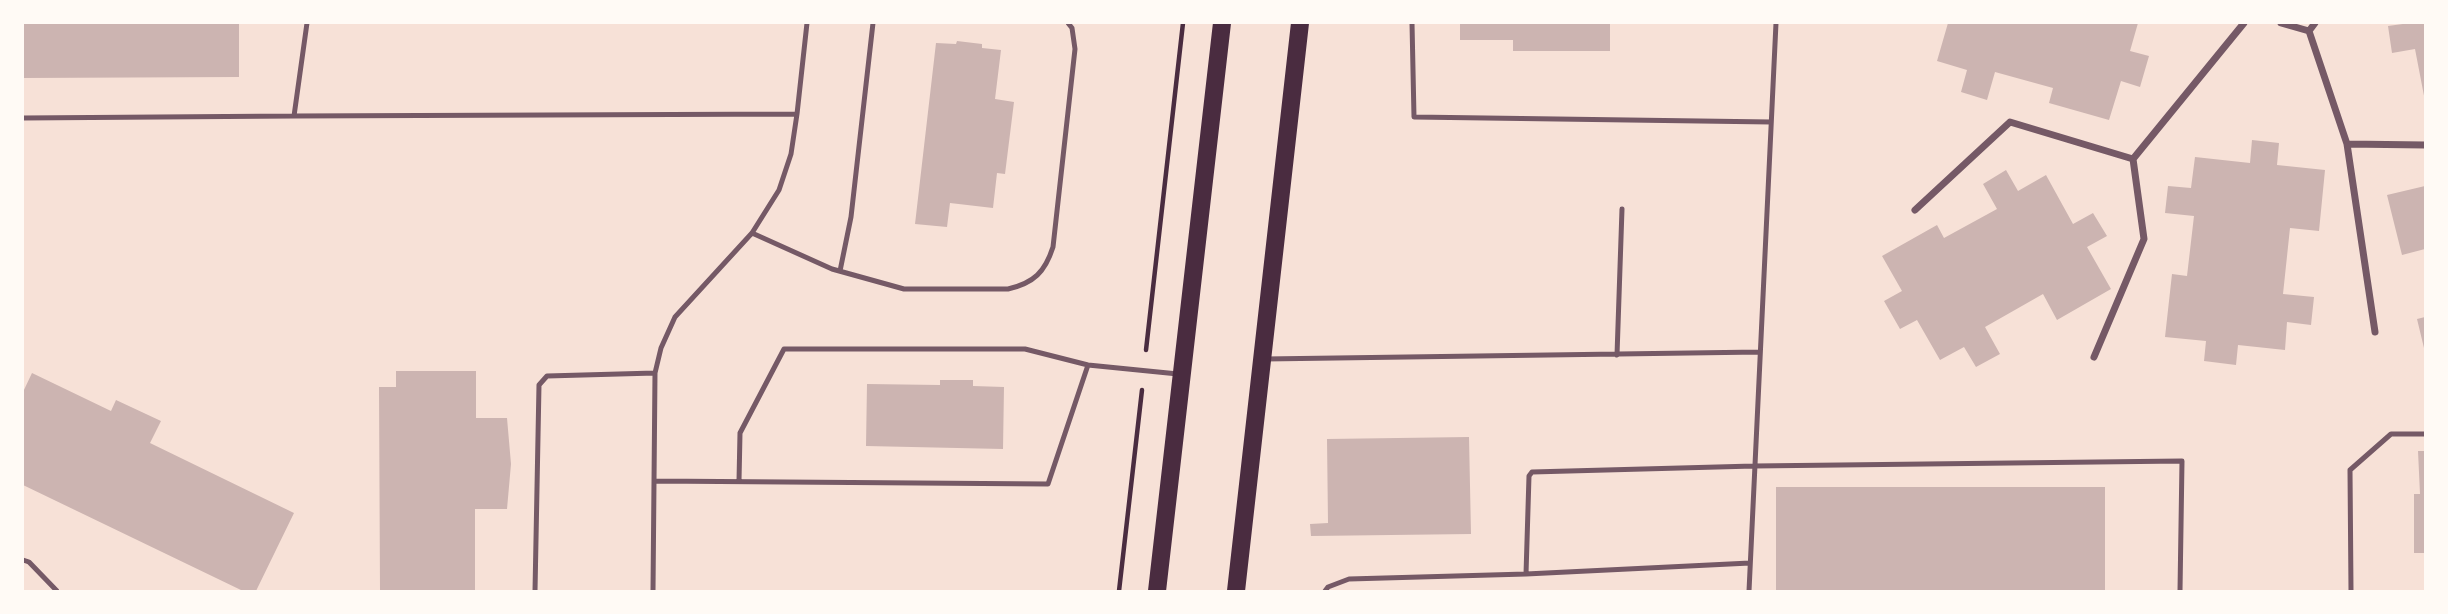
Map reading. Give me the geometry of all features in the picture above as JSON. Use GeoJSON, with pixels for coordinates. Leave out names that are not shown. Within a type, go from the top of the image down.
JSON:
{"type":"FeatureCollection","features":[{"type":"Feature","properties":{"kind":"main road"},"geometry":{"type":"LineString","coordinates":[[1157,591],[1222,23]]}},
{"type":"Feature","properties":{"kind":"main road"},"geometry":{"type":"LineString","coordinates":[[1236,591],[1300,23]]}},
{"type":"Feature","properties":{"kind":"street"},"geometry":{"type":"LineString","coordinates":[[2094,357],[2144,239],[2133,159],[2244,23]]}},
{"type":"Feature","properties":{"kind":"street"},"geometry":{"type":"LineString","coordinates":[[2281,23],[2309,31]]}},
{"type":"Feature","properties":{"kind":"street"},"geometry":{"type":"LineString","coordinates":[[2309,31],[2315,23]]}},
{"type":"Feature","properties":{"kind":"street"},"geometry":{"type":"LineString","coordinates":[[2309,31],[2347,144],[2375,332]]}},
{"type":"Feature","properties":{"kind":"street"},"geometry":{"type":"LineString","coordinates":[[1915,210],[2010,122],[2133,159]]}},
{"type":"Feature","properties":{"kind":"street"},"geometry":{"type":"LineString","coordinates":[[2347,144],[2425,145]]}},
{"type":"Feature","properties":{"kind":"lane"},"geometry":{"type":"LineString","coordinates":[[293,116],[307,23]]}},
{"type":"Feature","properties":{"kind":"lane"},"geometry":{"type":"LineString","coordinates":[[653,591],[655,373],[661,348],[676,317],[752,233],[779,190],[791,153],[807,23]]}},
{"type":"Feature","properties":{"kind":"lane"},"geometry":{"type":"LineString","coordinates":[[840,271],[851,217],[873,23]]}},
{"type":"Feature","properties":{"kind":"lane"},"geometry":{"type":"LineString","coordinates":[[752,233],[840,271],[904,289],[1008,289],[1023,286],[1039,276],[1048,263],[1053,247],[1075,49],[1072,28],[1068,23]]}},
{"type":"Feature","properties":{"kind":"lane"},"geometry":{"type":"LineString","coordinates":[[1412,23],[1414,117],[1771,122]]}},
{"type":"Feature","properties":{"kind":"lane"},"geometry":{"type":"LineString","coordinates":[[1749,591],[1776,23]]}},
{"type":"Feature","properties":{"kind":"lane"},"geometry":{"type":"LineString","coordinates":[[23,118],[797,114]]}},
{"type":"Feature","properties":{"kind":"lane"},"geometry":{"type":"LineString","coordinates":[[1617,355],[1622,209]]}},
{"type":"Feature","properties":{"kind":"lane"},"geometry":{"type":"LineString","coordinates":[[740,481],[740,433],[784,349],[1025,349],[1088,365],[1183,375]]}},
{"type":"Feature","properties":{"kind":"lane"},"geometry":{"type":"LineString","coordinates":[[1262,359],[1760,352]]}},
{"type":"Feature","properties":{"kind":"lane"},"geometry":{"type":"LineString","coordinates":[[654,481],[1048,484],[1088,365]]}},
{"type":"Feature","properties":{"kind":"lane"},"geometry":{"type":"LineString","coordinates":[[535,591],[539,385],[547,376],[655,373]]}},
{"type":"Feature","properties":{"kind":"lane"},"geometry":{"type":"LineString","coordinates":[[2351,591],[2350,470],[2391,434],[2425,434]]}},
{"type":"Feature","properties":{"kind":"lane"},"geometry":{"type":"LineString","coordinates":[[1526,574],[1529,476],[1532,472],[1754,466],[2182,461],[2180,591]]}},
{"type":"Feature","properties":{"kind":"lane"},"geometry":{"type":"LineString","coordinates":[[23,561],[29,562],[57,591]]}},
{"type":"Feature","properties":{"kind":"lane"},"geometry":{"type":"LineString","coordinates":[[1325,591],[1328,587],[1349,579],[1750,564]]}},
{"type":"Feature","properties":{"kind":"path"},"geometry":{"type":"LineString","coordinates":[[1119,591],[1182,23]]}},
{"type":"Feature","properties":{"kind":"building"},"geometry":{"type":"Polygon","coordinates":[[[23,23],[239,23],[239,77],[23,78],[23,23]]]}},
{"type":"Feature","properties":{"kind":"building"},"geometry":{"type":"Polygon","coordinates":[[[1460,23],[1610,23],[1610,51],[1513,51],[1513,40],[1460,40],[1460,23]]]}},
{"type":"Feature","properties":{"kind":"building"},"geometry":{"type":"Polygon","coordinates":[[[1948,23],[2138,23],[2130,51],[2149,56],[2140,87],[2121,81],[2109,120],[2049,103],[2053,88],[1995,72],[1987,100],[1961,92],[1967,70],[1937,61],[1948,23]]]}},
{"type":"Feature","properties":{"kind":"building"},"geometry":{"type":"Polygon","coordinates":[[[2425,23],[2425,101],[2415,49],[2392,53],[2388,26],[2425,23]]]}},
{"type":"Feature","properties":{"kind":"building"},"geometry":{"type":"Polygon","coordinates":[[[957,41],[1001,50],[995,99],[1014,102],[1005,174],[997,173],[993,208],[950,203],[947,227],[915,224],[936,43],[956,44],[957,41]]]}},
{"type":"Feature","properties":{"kind":"building"},"geometry":{"type":"Polygon","coordinates":[[[2252,140],[2279,143],[2277,165],[2325,170],[2319,231],[2290,228],[2283,294],[2314,297],[2311,325],[2287,322],[2285,350],[2238,345],[2236,365],[2204,361],[2206,341],[2165,337],[2172,274],[2187,276],[2194,216],[2165,213],[2168,186],[2191,188],[2195,157],[2250,163],[2252,140]]]}},
{"type":"Feature","properties":{"kind":"building"},"geometry":{"type":"Polygon","coordinates":[[[2006,170],[2018,191],[2046,175],[2073,224],[2093,213],[2107,236],[2087,247],[2111,289],[2057,320],[2043,294],[1985,327],[2000,354],[1976,367],[1964,347],[1940,360],[1917,320],[1900,329],[1884,301],[1902,291],[1882,256],[1937,225],[1944,238],[1997,209],[1983,184],[2006,170]]]}},
{"type":"Feature","properties":{"kind":"building"},"geometry":{"type":"Polygon","coordinates":[[[2425,186],[2425,249],[2402,255],[2387,195],[2425,186]]]}},
{"type":"Feature","properties":{"kind":"building"},"geometry":{"type":"Polygon","coordinates":[[[2425,317],[2425,348],[2424,348],[2417,319],[2425,317]]]}},
{"type":"Feature","properties":{"kind":"building"},"geometry":{"type":"Polygon","coordinates":[[[396,371],[476,371],[476,418],[507,418],[511,464],[507,509],[475,509],[475,591],[380,591],[379,387],[396,387],[396,371]]]}},
{"type":"Feature","properties":{"kind":"building"},"geometry":{"type":"Polygon","coordinates":[[[32,373],[111,411],[116,400],[161,421],[150,443],[294,513],[256,591],[243,591],[23,485],[23,392],[32,373]]]}},
{"type":"Feature","properties":{"kind":"building"},"geometry":{"type":"Polygon","coordinates":[[[940,380],[973,380],[973,386],[1004,387],[1003,449],[866,446],[867,384],[940,385],[940,380]]]}},
{"type":"Feature","properties":{"kind":"building"},"geometry":{"type":"Polygon","coordinates":[[[1469,437],[1471,534],[1311,536],[1310,524],[1328,523],[1327,439],[1469,437]]]}},
{"type":"Feature","properties":{"kind":"building"},"geometry":{"type":"Polygon","coordinates":[[[2418,451],[2425,451],[2425,553],[2414,553],[2414,494],[2420,494],[2418,451]]]}},
{"type":"Feature","properties":{"kind":"building"},"geometry":{"type":"Polygon","coordinates":[[[1776,487],[2105,487],[2105,591],[1776,591],[1776,487]]]}}]}
